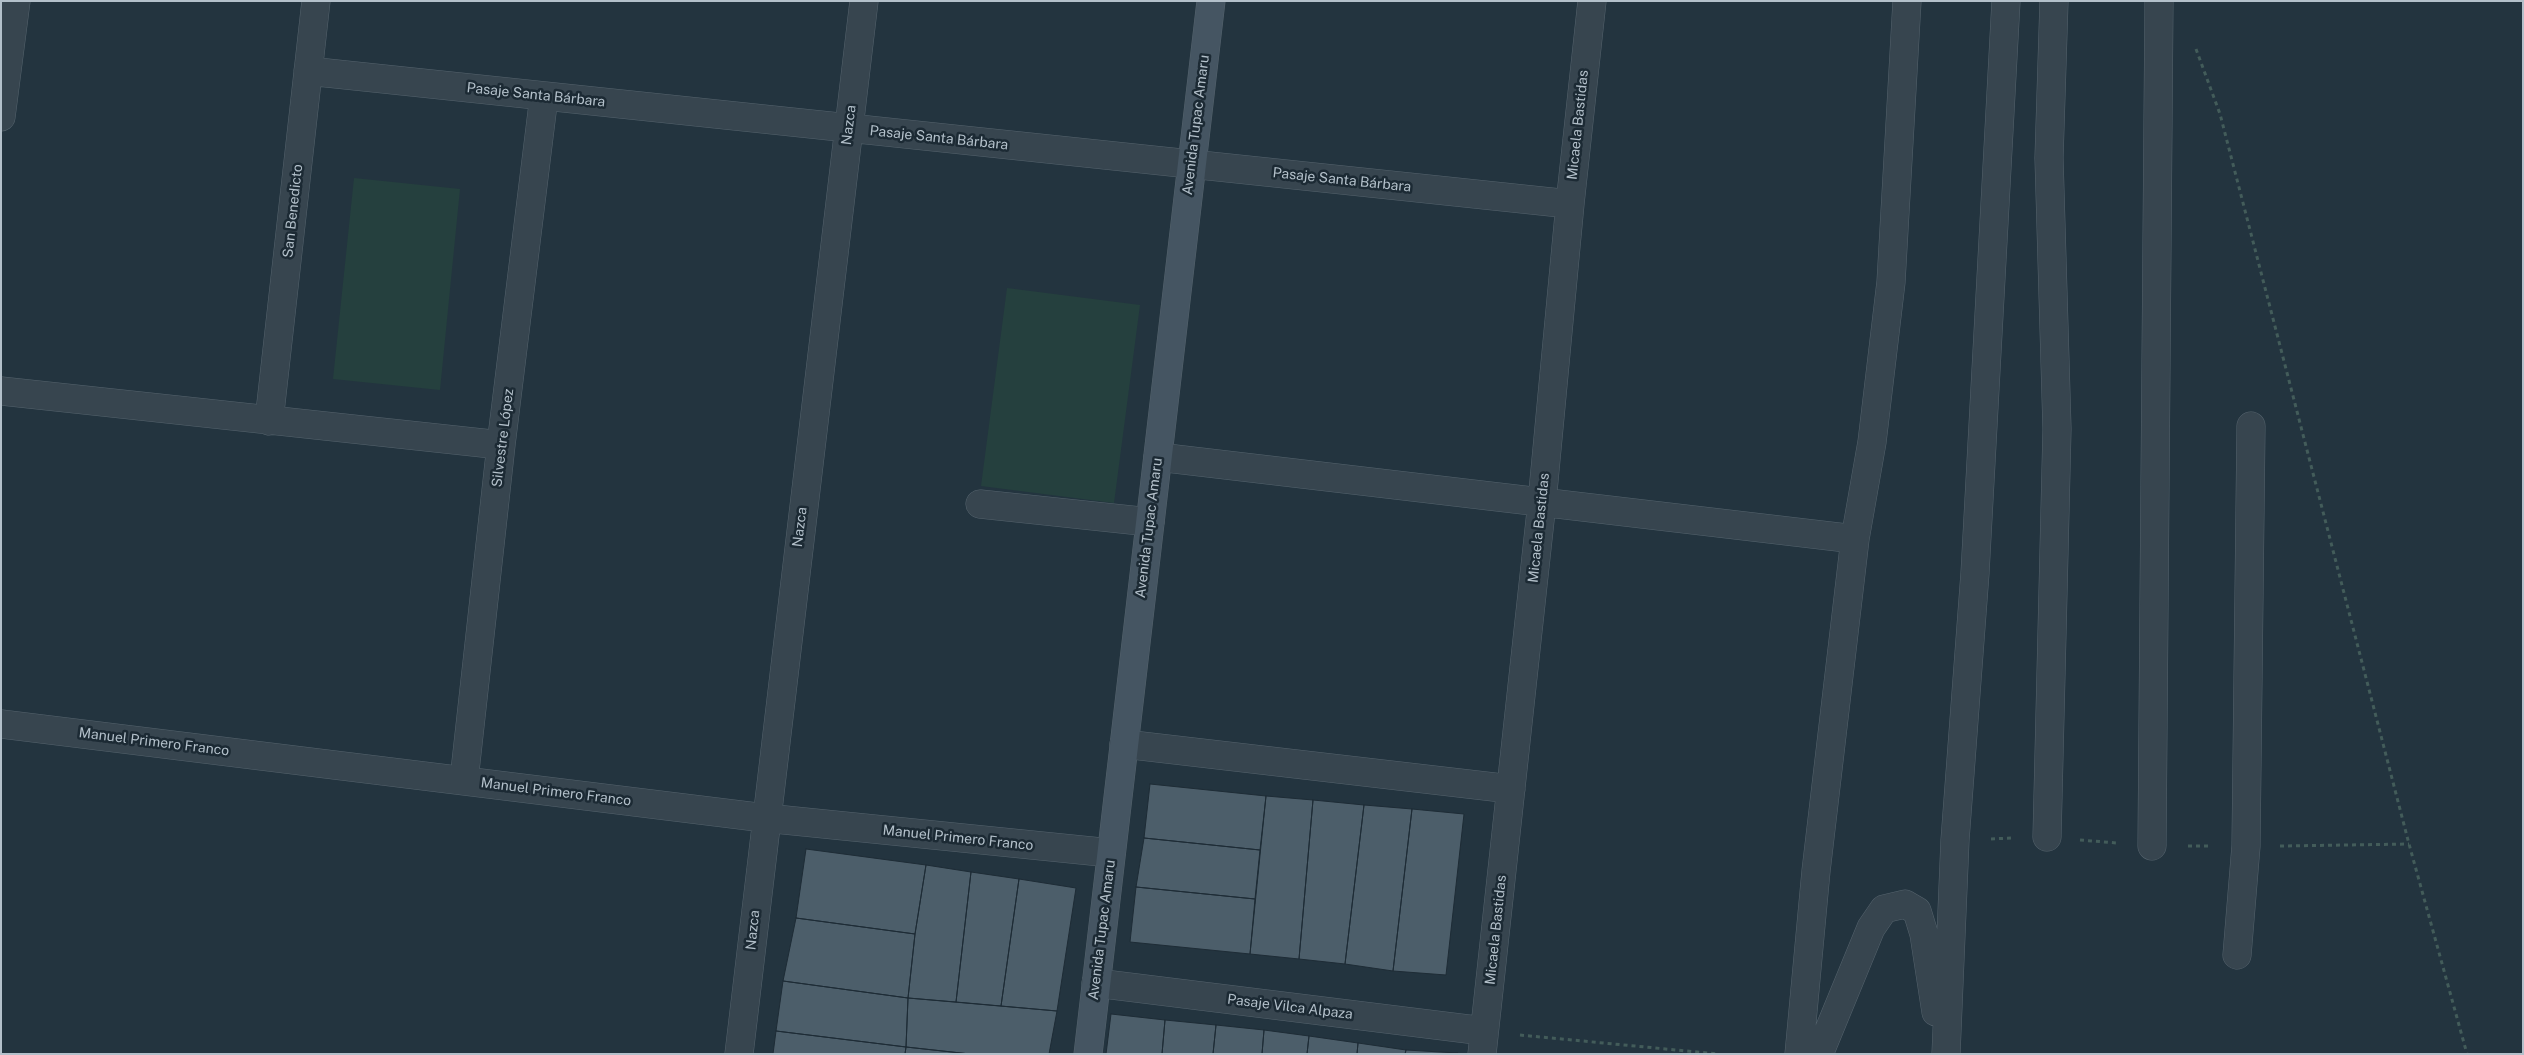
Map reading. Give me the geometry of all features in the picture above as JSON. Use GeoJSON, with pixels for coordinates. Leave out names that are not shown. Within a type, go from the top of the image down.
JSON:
{"type":"FeatureCollection","features":[{"type":"Feature","properties":{"kind":"street"},"geometry":{"type":"LineString","coordinates":[[1,117],[16,1]]}},
{"type":"Feature","properties":{"kind":"street","name":"San Benedicto"},"geometry":{"type":"LineString","coordinates":[[269,421],[316,1]]}},
{"type":"Feature","properties":{"kind":"street","name":"Nazca"},"geometry":{"type":"LineString","coordinates":[[739,1054],[765,818],[864,1]]}},
{"type":"Feature","properties":{"kind":"street","name":"Avenida Tupac Amaru"},"geometry":{"type":"LineString","coordinates":[[1088,1054],[1211,1]]}},
{"type":"Feature","properties":{"kind":"street","name":"Micaela Bastidas"},"geometry":{"type":"LineString","coordinates":[[1483,1043],[1542,502],[1570,204],[1592,1]]}},
{"type":"Feature","properties":{"kind":"street"},"geometry":{"type":"LineString","coordinates":[[1799,1054],[1816,871],[1856,538],[1872,442],[1890,282],[1907,1]]}},
{"type":"Feature","properties":{"kind":"street"},"geometry":{"type":"LineString","coordinates":[[1946,1054],[1955,840],[1975,573],[2006,1]]}},
{"type":"Feature","properties":{"kind":"street"},"geometry":{"type":"LineString","coordinates":[[2047,837],[2057,429],[2049,158],[2054,1]]}},
{"type":"Feature","properties":{"kind":"street"},"geometry":{"type":"LineString","coordinates":[[2152,846],[2158,1]]}},
{"type":"Feature","properties":{"kind":"street","name":"Pasaje Santa Bárbara"},"geometry":{"type":"LineString","coordinates":[[308,71],[1570,204]]}},
{"type":"Feature","properties":{"kind":"street","name":"Silvestre López"},"geometry":{"type":"LineString","coordinates":[[464,780],[501,445],[544,96]]}},
{"type":"Feature","properties":{"kind":"street"},"geometry":{"type":"LineString","coordinates":[[1,392],[501,445]]}},
{"type":"Feature","properties":{"kind":"street"},"geometry":{"type":"LineString","coordinates":[[2237,955],[2246,846],[2250,426]]}},
{"type":"Feature","properties":{"kind":"street"},"geometry":{"type":"LineString","coordinates":[[1158,457],[1856,538]]}},
{"type":"Feature","properties":{"kind":"street"},"geometry":{"type":"LineString","coordinates":[[980,504],[1150,522]]}},
{"type":"Feature","properties":{"kind":"street","name":"Manuel Primero Franco"},"geometry":{"type":"LineString","coordinates":[[1,724],[765,818],[1111,853]]}},
{"type":"Feature","properties":{"kind":"street"},"geometry":{"type":"LineString","coordinates":[[1124,744],[1511,789]]}},
{"type":"Feature","properties":{"kind":"street"},"geometry":{"type":"LineString","coordinates":[[1810,1054],[1822,1046],[1871,928],[1884,909],[1905,904],[1917,911],[1924,934],[1942,1054]]}},
{"type":"Feature","properties":{"kind":"street","name":"Pasaje Vilca Alpaza"},"geometry":{"type":"LineString","coordinates":[[1096,983],[1483,1043]]}},
{"type":"Feature","properties":{"kind":"path"},"geometry":{"type":"LineString","coordinates":[[2194,45],[2220,114],[2409,844],[2467,1054]]}},
{"type":"Feature","properties":{"kind":"path"},"geometry":{"type":"LineString","coordinates":[[1483,1043],[1718,1054]]}},
{"type":"Feature","properties":{"kind":"green space"},"geometry":{"type":"Polygon","coordinates":[[[354,178],[460,189],[440,390],[333,379],[354,178]]]}},
{"type":"Feature","properties":{"kind":"green space"},"geometry":{"type":"Polygon","coordinates":[[[1007,288],[1140,305],[1114,503],[981,486],[1007,288]]]}},
{"type":"Feature","properties":{"kind":"building"},"geometry":{"type":"Polygon","coordinates":[[[1150,784],[1266,796],[1260,850],[1144,838],[1150,784]]]}},
{"type":"Feature","properties":{"kind":"building"},"geometry":{"type":"Polygon","coordinates":[[[1266,796],[1313,800],[1299,959],[1250,954],[1266,796]]]}},
{"type":"Feature","properties":{"kind":"building"},"geometry":{"type":"Polygon","coordinates":[[[1313,800],[1364,805],[1345,964],[1299,959],[1313,800]]]}},
{"type":"Feature","properties":{"kind":"building"},"geometry":{"type":"Polygon","coordinates":[[[1364,805],[1412,809],[1393,971],[1345,964],[1364,805]]]}},
{"type":"Feature","properties":{"kind":"building"},"geometry":{"type":"Polygon","coordinates":[[[1412,809],[1464,814],[1446,975],[1393,971],[1412,809]]]}},
{"type":"Feature","properties":{"kind":"building"},"geometry":{"type":"Polygon","coordinates":[[[1144,838],[1260,850],[1255,899],[1136,887],[1144,838]]]}},
{"type":"Feature","properties":{"kind":"building"},"geometry":{"type":"Polygon","coordinates":[[[806,849],[926,865],[915,934],[796,918],[806,849]]]}},
{"type":"Feature","properties":{"kind":"building"},"geometry":{"type":"Polygon","coordinates":[[[926,865],[971,872],[956,1002],[908,998],[915,934],[926,865]]]}},
{"type":"Feature","properties":{"kind":"building"},"geometry":{"type":"Polygon","coordinates":[[[971,872],[1019,879],[1001,1006],[956,1002],[971,872]]]}},
{"type":"Feature","properties":{"kind":"building"},"geometry":{"type":"Polygon","coordinates":[[[1019,879],[1076,888],[1057,1011],[1001,1006],[1019,879]]]}},
{"type":"Feature","properties":{"kind":"building"},"geometry":{"type":"Polygon","coordinates":[[[1136,887],[1255,899],[1250,954],[1130,942],[1136,887]]]}},
{"type":"Feature","properties":{"kind":"building"},"geometry":{"type":"Polygon","coordinates":[[[796,918],[915,934],[908,998],[783,981],[796,918]]]}},
{"type":"Feature","properties":{"kind":"building"},"geometry":{"type":"Polygon","coordinates":[[[783,981],[908,998],[906,1047],[776,1031],[783,981]]]}},
{"type":"Feature","properties":{"kind":"building"},"geometry":{"type":"Polygon","coordinates":[[[908,998],[1057,1011],[1049,1054],[970,1054],[906,1047],[908,998]]]}},
{"type":"Feature","properties":{"kind":"building"},"geometry":{"type":"Polygon","coordinates":[[[1111,1014],[1165,1020],[1162,1054],[1106,1054],[1111,1014]]]}},
{"type":"Feature","properties":{"kind":"building"},"geometry":{"type":"Polygon","coordinates":[[[1165,1020],[1216,1025],[1213,1054],[1162,1054],[1165,1020]]]}},
{"type":"Feature","properties":{"kind":"building"},"geometry":{"type":"Polygon","coordinates":[[[1216,1025],[1264,1030],[1262,1054],[1213,1054],[1216,1025]]]}},
{"type":"Feature","properties":{"kind":"building"},"geometry":{"type":"Polygon","coordinates":[[[1264,1030],[1309,1036],[1307,1054],[1262,1054],[1264,1030]]]}},
{"type":"Feature","properties":{"kind":"building"},"geometry":{"type":"Polygon","coordinates":[[[776,1031],[906,1047],[905,1054],[773,1054],[776,1031]]]}},
{"type":"Feature","properties":{"kind":"building"},"geometry":{"type":"Polygon","coordinates":[[[1309,1036],[1358,1043],[1357,1054],[1307,1054],[1309,1036]]]}},
{"type":"Feature","properties":{"kind":"building"},"geometry":{"type":"Polygon","coordinates":[[[1358,1043],[1406,1050],[1405,1054],[1357,1054],[1358,1043]]]}},
{"type":"Feature","properties":{"kind":"building"},"geometry":{"type":"Polygon","coordinates":[[[906,1047],[970,1054],[905,1054],[906,1047]]]}},
{"type":"Feature","properties":{"kind":"building"},"geometry":{"type":"Polygon","coordinates":[[[1406,1050],[1458,1053],[1405,1054],[1406,1050]]]}}]}
